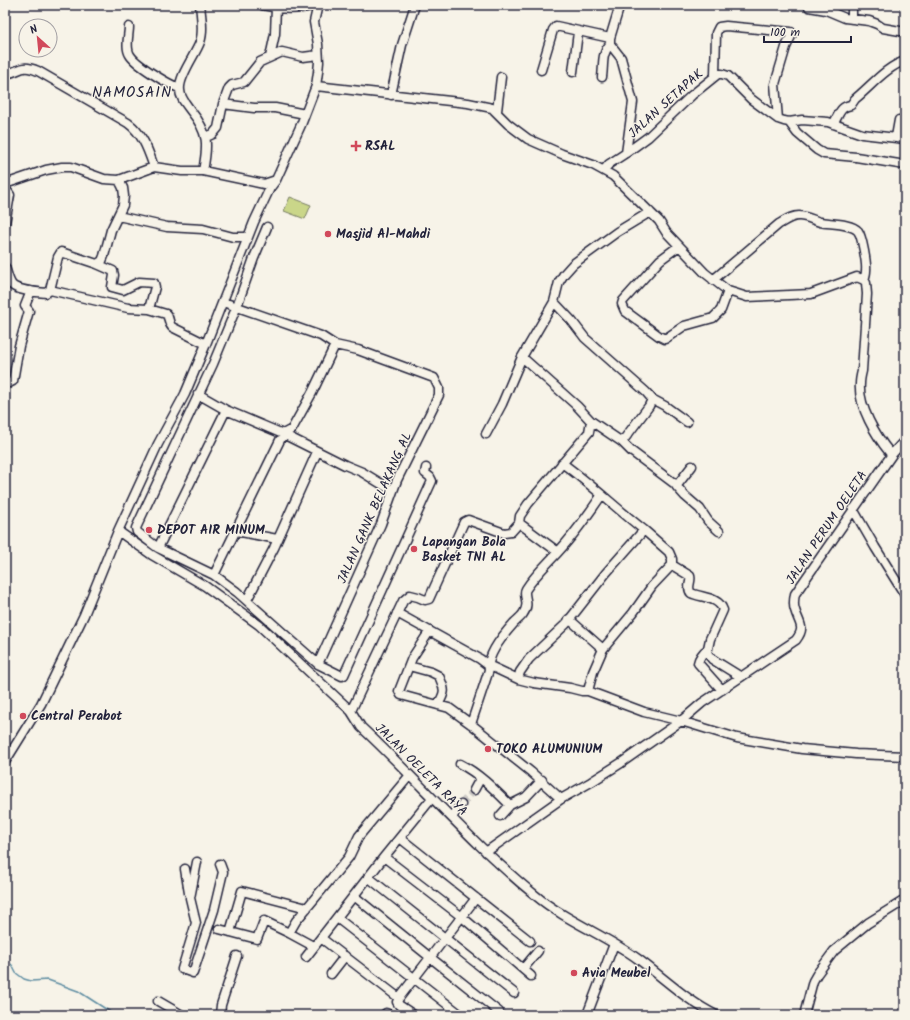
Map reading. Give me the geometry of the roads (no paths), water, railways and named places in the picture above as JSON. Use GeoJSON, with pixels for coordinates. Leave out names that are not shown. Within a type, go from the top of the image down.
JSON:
{"type":"FeatureCollection","features":[{"type":"Feature","properties":{"kind":"street"},"geometry":{"type":"LineString","coordinates":[[200,5],[202,26],[201,40],[184,73],[179,88],[182,98],[200,121],[206,137],[207,145],[202,171]]}},
{"type":"Feature","properties":{"kind":"street"},"geometry":{"type":"LineString","coordinates":[[262,5],[301,9],[315,5]]}},
{"type":"Feature","properties":{"kind":"street"},"geometry":{"type":"LineString","coordinates":[[5,762],[41,704],[84,615],[118,531],[158,444],[185,394],[248,237],[270,188],[276,180],[305,114],[316,86],[319,62],[318,44],[314,22],[317,9],[320,5]]}},
{"type":"Feature","properties":{"kind":"street"},"geometry":{"type":"LineString","coordinates":[[391,95],[402,45],[415,5]]}},
{"type":"Feature","properties":{"kind":"street"},"geometry":{"type":"LineString","coordinates":[[602,77],[603,54],[610,41],[620,5]]}},
{"type":"Feature","properties":{"kind":"street"},"geometry":{"type":"LineString","coordinates":[[808,5],[810,7],[826,10],[842,17],[869,21],[890,30],[900,30]]}},
{"type":"Feature","properties":{"kind":"street"},"geometry":{"type":"LineString","coordinates":[[852,5],[852,19]]}},
{"type":"Feature","properties":{"kind":"street"},"geometry":{"type":"LineString","coordinates":[[270,57],[275,34],[276,7]]}},
{"type":"Feature","properties":{"kind":"street"},"geometry":{"type":"LineString","coordinates":[[542,70],[554,28],[557,26],[610,41]]}},
{"type":"Feature","properties":{"kind":"street"},"geometry":{"type":"LineString","coordinates":[[715,75],[716,33],[719,27],[726,26],[791,32],[792,34],[790,36],[775,84],[778,119]]}},
{"type":"Feature","properties":{"kind":"street"},"geometry":{"type":"LineString","coordinates":[[129,27],[127,44],[130,55],[143,67],[179,88]]}},
{"type":"Feature","properties":{"kind":"street"},"geometry":{"type":"LineString","coordinates":[[573,72],[578,32]]}},
{"type":"Feature","properties":{"kind":"street","name":"JALAN SETAPAK"},"geometry":{"type":"LineString","coordinates":[[610,41],[621,58],[633,102],[626,153]]}},
{"type":"Feature","properties":{"kind":"street"},"geometry":{"type":"LineString","coordinates":[[206,137],[213,134],[218,128],[223,104],[229,88],[232,85],[244,82],[260,62],[282,52],[303,58],[318,55]]}},
{"type":"Feature","properties":{"kind":"street"},"geometry":{"type":"LineString","coordinates":[[833,124],[844,106],[851,104],[890,68],[897,63],[905,61]]}},
{"type":"Feature","properties":{"kind":"street"},"geometry":{"type":"LineString","coordinates":[[5,74],[23,67],[38,71],[128,123],[137,130],[147,146],[154,167]]}},
{"type":"Feature","properties":{"kind":"street","name":"JALAN SETAPAK"},"geometry":{"type":"LineString","coordinates":[[604,170],[608,164],[648,137],[715,75],[722,74],[728,76],[751,98],[778,119],[789,122],[802,120],[828,122],[862,134],[905,139]]}},
{"type":"Feature","properties":{"kind":"street"},"geometry":{"type":"LineString","coordinates":[[496,111],[501,78]]}},
{"type":"Feature","properties":{"kind":"street"},"geometry":{"type":"LineString","coordinates":[[316,86],[481,105],[492,108],[508,124],[528,139],[544,147],[604,170],[620,182],[650,212],[679,246],[713,280],[728,292],[747,297],[811,294],[857,277],[864,280]]}},
{"type":"Feature","properties":{"kind":"street"},"geometry":{"type":"LineString","coordinates":[[223,104],[254,108],[275,108],[305,114]]}},
{"type":"Feature","properties":{"kind":"street"},"geometry":{"type":"LineString","coordinates":[[896,137],[900,120]]}},
{"type":"Feature","properties":{"kind":"street"},"geometry":{"type":"LineString","coordinates":[[789,122],[797,133],[824,154],[856,157],[905,165]]}},
{"type":"Feature","properties":{"kind":"street"},"geometry":{"type":"LineString","coordinates":[[5,184],[46,170],[62,167],[71,167],[104,179],[122,181],[154,167],[182,171],[202,171],[264,184],[276,180]]}},
{"type":"Feature","properties":{"kind":"street"},"geometry":{"type":"LineString","coordinates":[[97,264],[102,261],[111,230],[123,205],[124,196],[122,181]]}},
{"type":"Feature","properties":{"kind":"street"},"geometry":{"type":"LineString","coordinates":[[5,188],[10,195],[5,223]]}},
{"type":"Feature","properties":{"kind":"street"},"geometry":{"type":"LineString","coordinates":[[486,434],[502,404],[522,357],[554,302],[559,282],[564,274],[573,264],[617,232],[650,212]]}},
{"type":"Feature","properties":{"kind":"street"},"geometry":{"type":"LineString","coordinates":[[118,216],[167,227],[203,229],[233,237],[248,237]]}},
{"type":"Feature","properties":{"kind":"street"},"geometry":{"type":"LineString","coordinates":[[713,280],[788,218],[804,216],[820,222],[848,226],[857,230],[862,239],[866,270],[864,280],[866,283],[867,294],[860,394],[870,424],[885,447],[890,453],[893,453]]}},
{"type":"Feature","properties":{"kind":"street"},"geometry":{"type":"LineString","coordinates":[[268,227],[254,258],[237,306],[213,364],[136,528],[139,534],[158,548],[214,575],[247,600],[318,664],[341,676],[344,675],[432,481],[425,473],[426,468]]}},
{"type":"Feature","properties":{"kind":"street"},"geometry":{"type":"LineString","coordinates":[[679,246],[660,260],[623,301],[622,304],[624,311],[659,336],[665,338],[684,326],[713,318],[721,310],[728,292]]}},
{"type":"Feature","properties":{"kind":"street"},"geometry":{"type":"LineString","coordinates":[[50,290],[58,257],[61,252],[113,271],[114,275],[112,287],[114,288],[124,290],[139,282],[154,283],[155,287],[149,309]]}},
{"type":"Feature","properties":{"kind":"street"},"geometry":{"type":"LineString","coordinates":[[5,267],[10,282],[16,287]]}},
{"type":"Feature","properties":{"kind":"street"},"geometry":{"type":"LineString","coordinates":[[5,284],[31,291],[46,293],[50,290],[128,308],[149,309],[166,314],[168,316],[169,324],[172,327],[206,344]]}},
{"type":"Feature","properties":{"kind":"street"},"geometry":{"type":"LineString","coordinates":[[5,384],[9,384],[13,381],[19,346],[29,311],[25,304],[31,291]]}},
{"type":"Feature","properties":{"kind":"street","name":"JALAN GANK BELAKANG AL"},"geometry":{"type":"LineString","coordinates":[[222,302],[321,336],[335,345],[358,350],[434,378],[437,382],[439,395],[393,491],[368,553],[318,664]]}},
{"type":"Feature","properties":{"kind":"street"},"geometry":{"type":"LineString","coordinates":[[554,302],[572,321],[585,338],[652,399],[665,406],[687,422]]}},
{"type":"Feature","properties":{"kind":"street"},"geometry":{"type":"LineString","coordinates":[[214,575],[283,434],[292,429],[335,345]]}},
{"type":"Feature","properties":{"kind":"street"},"geometry":{"type":"LineString","coordinates":[[522,357],[577,406],[591,421],[622,442],[631,451],[675,484],[719,531]]}},
{"type":"Feature","properties":{"kind":"street"},"geometry":{"type":"LineString","coordinates":[[198,394],[226,410],[283,434],[317,452],[362,472],[393,491]]}},
{"type":"Feature","properties":{"kind":"street"},"geometry":{"type":"LineString","coordinates":[[622,442],[649,406],[652,399]]}},
{"type":"Feature","properties":{"kind":"street"},"geometry":{"type":"LineString","coordinates":[[158,548],[226,410]]}},
{"type":"Feature","properties":{"kind":"street"},"geometry":{"type":"LineString","coordinates":[[351,711],[397,613],[407,596],[414,595],[425,600],[429,599],[465,520],[504,533],[511,532],[519,523],[520,516],[528,504],[589,432],[591,421]]}},
{"type":"Feature","properties":{"kind":"street","name":"JALAN PERUM OELETA"},"geometry":{"type":"LineString","coordinates":[[681,721],[702,703],[799,637],[801,633],[801,626],[795,611],[795,594],[893,453],[905,440]]}},
{"type":"Feature","properties":{"kind":"street"},"geometry":{"type":"LineString","coordinates":[[247,600],[317,452]]}},
{"type":"Feature","properties":{"kind":"street"},"geometry":{"type":"LineString","coordinates":[[562,463],[584,479],[601,496],[644,530],[669,552],[672,559],[672,565],[652,586],[633,613],[604,649],[593,672],[588,691]]}},
{"type":"Feature","properties":{"kind":"street"},"geometry":{"type":"LineString","coordinates":[[677,487],[692,466]]}},
{"type":"Feature","properties":{"kind":"street"},"geometry":{"type":"LineString","coordinates":[[471,724],[489,670],[488,666],[490,656],[500,640],[526,610],[527,603],[524,594],[525,590],[541,569],[558,552],[601,496]]}},
{"type":"Feature","properties":{"kind":"street"},"geometry":{"type":"LineString","coordinates":[[854,509],[875,548],[905,595]]}},
{"type":"Feature","properties":{"kind":"street"},"geometry":{"type":"LineString","coordinates":[[519,523],[558,552]]}},
{"type":"Feature","properties":{"kind":"street"},"geometry":{"type":"LineString","coordinates":[[518,678],[520,672],[529,659],[566,624],[606,573],[644,530]]}},
{"type":"Feature","properties":{"kind":"street","name":"JALAN OELETA RAYA"},"geometry":{"type":"LineString","coordinates":[[118,531],[152,555],[205,586],[248,616],[271,635],[325,689],[351,711],[361,727],[513,877],[556,911],[637,958],[694,1003],[716,1015]]}},
{"type":"Feature","properties":{"kind":"street"},"geometry":{"type":"LineString","coordinates":[[236,531],[277,539]]}},
{"type":"Feature","properties":{"kind":"street"},"geometry":{"type":"LineString","coordinates":[[672,565],[690,576],[689,588],[691,593],[718,602],[722,607],[723,610],[710,638],[706,653],[708,656],[741,677]]}},
{"type":"Feature","properties":{"kind":"street"},"geometry":{"type":"LineString","coordinates":[[397,613],[480,659],[488,666],[518,678],[544,686],[588,691],[644,712],[681,721],[737,738],[794,748],[856,754],[905,756]]}},
{"type":"Feature","properties":{"kind":"street"},"geometry":{"type":"LineString","coordinates":[[569,619],[604,649]]}},
{"type":"Feature","properties":{"kind":"street"},"geometry":{"type":"LineString","coordinates":[[429,632],[409,666],[399,691],[400,694],[449,708],[542,780],[561,799]]}},
{"type":"Feature","properties":{"kind":"street"},"geometry":{"type":"LineString","coordinates":[[708,650],[705,651],[699,658],[698,663],[722,690]]}},
{"type":"Feature","properties":{"kind":"street"},"geometry":{"type":"LineString","coordinates":[[409,666],[431,672],[439,676],[444,690],[444,695],[438,705]]}},
{"type":"Feature","properties":{"kind":"street"},"geometry":{"type":"LineString","coordinates":[[486,852],[561,799],[592,782],[681,721]]}},
{"type":"Feature","properties":{"kind":"street"},"geometry":{"type":"LineString","coordinates":[[460,764],[490,785],[510,805]]}},
{"type":"Feature","properties":{"kind":"street"},"geometry":{"type":"LineString","coordinates":[[289,933],[296,921],[349,857],[359,836],[410,775]]}},
{"type":"Feature","properties":{"kind":"street"},"geometry":{"type":"LineString","coordinates":[[474,790],[480,778]]}},
{"type":"Feature","properties":{"kind":"street"},"geometry":{"type":"LineString","coordinates":[[500,816],[510,805],[526,797],[542,780]]}},
{"type":"Feature","properties":{"kind":"street"},"geometry":{"type":"LineString","coordinates":[[306,957],[313,946],[321,938],[432,798]]}},
{"type":"Feature","properties":{"kind":"street"},"geometry":{"type":"LineString","coordinates":[[452,817],[461,805]]}},
{"type":"Feature","properties":{"kind":"street"},"geometry":{"type":"LineString","coordinates":[[400,838],[530,940]]}},
{"type":"Feature","properties":{"kind":"street"},"geometry":{"type":"LineString","coordinates":[[384,857],[462,917],[531,976]]}},
{"type":"Feature","properties":{"kind":"street"},"geometry":{"type":"LineString","coordinates":[[190,898],[197,862]]}},
{"type":"Feature","properties":{"kind":"street"},"geometry":{"type":"LineString","coordinates":[[185,869],[196,923],[182,969],[193,973],[209,924],[223,872],[220,864]]}},
{"type":"Feature","properties":{"kind":"street"},"geometry":{"type":"LineString","coordinates":[[368,878],[514,993]]}},
{"type":"Feature","properties":{"kind":"street"},"geometry":{"type":"LineString","coordinates":[[230,932],[242,891],[307,908]]}},
{"type":"Feature","properties":{"kind":"street"},"geometry":{"type":"LineString","coordinates":[[354,896],[499,1012],[496,1015]]}},
{"type":"Feature","properties":{"kind":"street"},"geometry":{"type":"LineString","coordinates":[[414,1015],[398,1005],[397,1002],[399,998],[476,898]]}},
{"type":"Feature","properties":{"kind":"street"},"geometry":{"type":"LineString","coordinates":[[804,1015],[813,981],[834,951],[868,923],[905,900]]}},
{"type":"Feature","properties":{"kind":"street"},"geometry":{"type":"LineString","coordinates":[[337,918],[461,1015]]}},
{"type":"Feature","properties":{"kind":"street"},"geometry":{"type":"LineString","coordinates":[[195,919],[209,924]]}},
{"type":"Feature","properties":{"kind":"street"},"geometry":{"type":"LineString","coordinates":[[219,929],[257,939],[264,921],[313,946]]}},
{"type":"Feature","properties":{"kind":"street"},"geometry":{"type":"LineString","coordinates":[[321,938],[399,998]]}},
{"type":"Feature","properties":{"kind":"street"},"geometry":{"type":"LineString","coordinates":[[587,1015],[614,944]]}},
{"type":"Feature","properties":{"kind":"street"},"geometry":{"type":"LineString","coordinates":[[523,969],[538,951]]}},
{"type":"Feature","properties":{"kind":"street"},"geometry":{"type":"LineString","coordinates":[[220,1015],[237,956]]}},
{"type":"Feature","properties":{"kind":"street"},"geometry":{"type":"LineString","coordinates":[[331,974],[345,956]]}},
{"type":"Feature","properties":{"kind":"street"},"geometry":{"type":"LineString","coordinates":[[158,1001],[182,1015]]}},
{"type":"Feature","properties":{"kind":"street"},"geometry":{"type":"LineString","coordinates":[[384,1015],[386,1013],[391,1015]]}},
{"type":"Feature","properties":{"kind":"waterway"},"geometry":{"type":"LineString","coordinates":[[5,960],[12,965],[16,973],[24,979],[31,981],[48,980],[78,991],[115,1015]]}},
{"type":"Feature","properties":{"kind":"tunnel"},"geometry":{"type":"LineString","coordinates":[[461,805],[474,790]]}},
{"type":"Feature","properties":{"kind":"place","name":"RSAL"},"geometry":{"type":"Point","coordinates":[356,146]}},
{"type":"Feature","properties":{"kind":"place","name":"Masjid Al-Mahdi"},"geometry":{"type":"Point","coordinates":[328,234]}},
{"type":"Feature","properties":{"kind":"place","name":"DEPOT AIR MINUM"},"geometry":{"type":"Point","coordinates":[149,530]}},
{"type":"Feature","properties":{"kind":"place","name":"Lapangan Bola Basket TNI AL"},"geometry":{"type":"Point","coordinates":[414,549]}},
{"type":"Feature","properties":{"kind":"place","name":"Central Perabot"},"geometry":{"type":"Point","coordinates":[23,716]}},
{"type":"Feature","properties":{"kind":"place","name":"TOKO ALUMUNIUM"},"geometry":{"type":"Point","coordinates":[488,749]}},
{"type":"Feature","properties":{"kind":"place","name":"Avia Meubel"},"geometry":{"type":"Point","coordinates":[574,973]}},
{"type":"Feature","properties":{"kind":"district","name":"NAMOSAIN"},"geometry":{"type":"Point","coordinates":[132,93]}}]}
